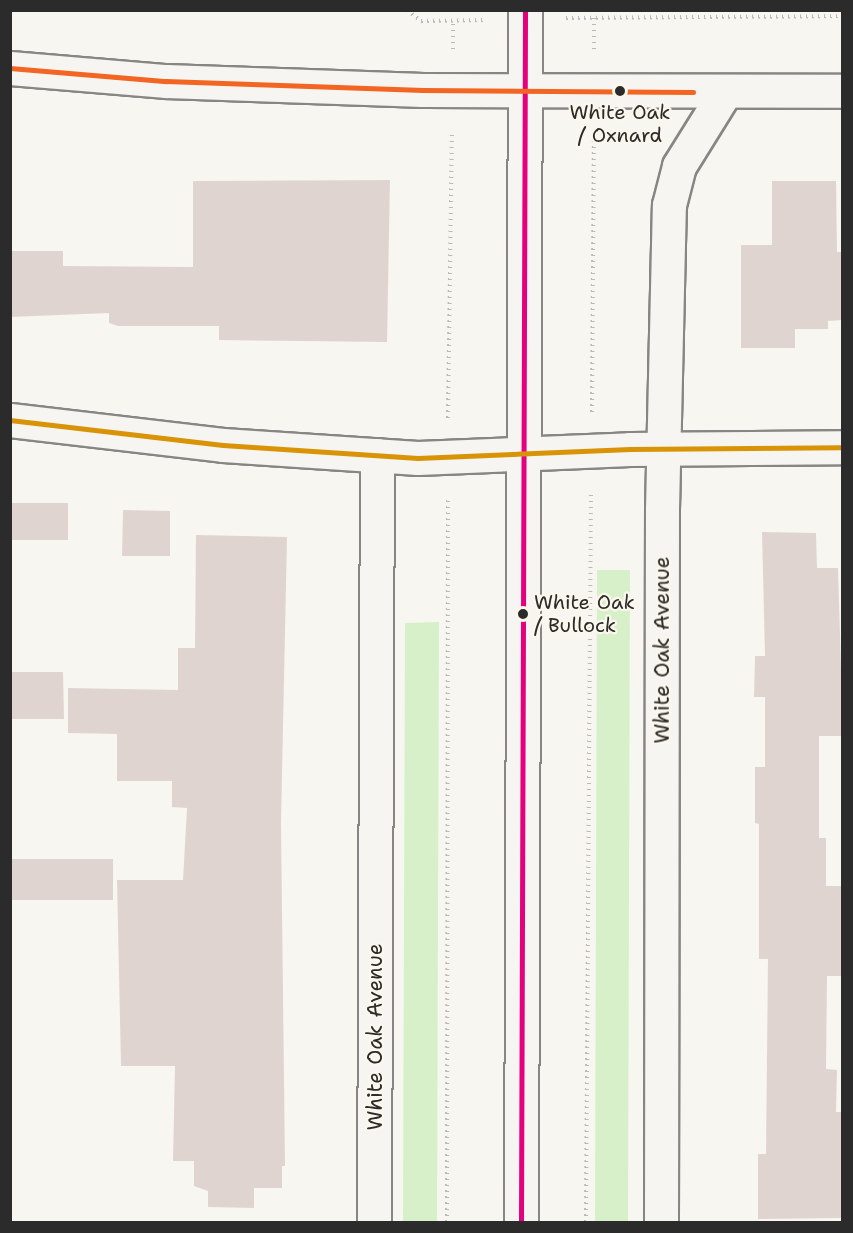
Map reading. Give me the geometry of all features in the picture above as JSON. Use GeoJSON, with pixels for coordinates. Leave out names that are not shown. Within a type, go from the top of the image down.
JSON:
{"type":"FeatureCollection","features":[{"type":"Feature","properties":{"kind":"street"},"geometry":{"type":"LineString","coordinates":[[521,1222],[525,10]]}},
{"type":"Feature","properties":{"kind":"street"},"geometry":{"type":"LineString","coordinates":[[10,68],[166,81],[524,92],[843,91]]}},
{"type":"Feature","properties":{"kind":"street","name":"White Oak Avenue"},"geometry":{"type":"LineString","coordinates":[[661,1222],[664,448],[669,205],[679,166],[725,92]]}},
{"type":"Feature","properties":{"kind":"street"},"geometry":{"type":"LineString","coordinates":[[10,420],[223,446],[377,455],[522,454],[664,448],[843,447]]}},
{"type":"Feature","properties":{"kind":"street","name":"White Oak Avenue"},"geometry":{"type":"LineString","coordinates":[[374,1222],[377,455]]}},
{"type":"Feature","properties":{"kind":"path"},"geometry":{"type":"LineString","coordinates":[[406,10],[421,21]]}},
{"type":"Feature","properties":{"kind":"path"},"geometry":{"type":"LineString","coordinates":[[613,18],[843,16]]}},
{"type":"Feature","properties":{"kind":"path"},"geometry":{"type":"LineString","coordinates":[[448,382],[452,153]]}},
{"type":"Feature","properties":{"kind":"path"},"geometry":{"type":"LineString","coordinates":[[592,381],[594,156]]}},
{"type":"Feature","properties":{"kind":"path"},"geometry":{"type":"LineString","coordinates":[[447,1222],[448,521]]}},
{"type":"Feature","properties":{"kind":"path"},"geometry":{"type":"LineString","coordinates":[[585,1222],[591,527]]}},
{"type":"Feature","properties":{"kind":"green space"},"geometry":{"type":"Polygon","coordinates":[[[597,570],[630,570],[628,1222],[595,1222],[597,570]]]}},
{"type":"Feature","properties":{"kind":"green space"},"geometry":{"type":"Polygon","coordinates":[[[439,622],[437,1222],[403,1222],[405,623],[439,622]]]}},
{"type":"Feature","properties":{"kind":"building"},"geometry":{"type":"Polygon","coordinates":[[[390,180],[387,342],[219,340],[219,326],[118,326],[109,323],[109,313],[10,317],[10,251],[63,251],[63,266],[193,267],[193,181],[390,180]]]}},
{"type":"Feature","properties":{"kind":"building"},"geometry":{"type":"Polygon","coordinates":[[[772,181],[836,181],[837,252],[843,252],[843,320],[828,321],[828,329],[795,329],[795,348],[741,348],[741,245],[772,245],[772,181]]]}},
{"type":"Feature","properties":{"kind":"building"},"geometry":{"type":"Polygon","coordinates":[[[10,503],[68,503],[68,540],[10,540],[10,503]]]}},
{"type":"Feature","properties":{"kind":"building"},"geometry":{"type":"Polygon","coordinates":[[[123,510],[170,511],[170,556],[122,556],[123,510]]]}},
{"type":"Feature","properties":{"kind":"building"},"geometry":{"type":"Polygon","coordinates":[[[762,532],[816,533],[817,568],[838,568],[843,736],[819,736],[819,838],[826,838],[826,886],[843,886],[843,976],[827,976],[826,1069],[837,1070],[836,1112],[842,1112],[841,1218],[758,1219],[758,1154],[766,1154],[768,959],[759,959],[759,824],[755,823],[755,767],[765,767],[765,697],[754,697],[755,656],[765,656],[762,532]]]}},
{"type":"Feature","properties":{"kind":"building"},"geometry":{"type":"Polygon","coordinates":[[[196,535],[287,537],[281,823],[285,1166],[282,1166],[282,1188],[254,1188],[254,1208],[208,1207],[208,1191],[194,1186],[194,1161],[173,1161],[175,1066],[121,1066],[117,880],[183,880],[187,808],[172,807],[172,781],[117,781],[117,734],[68,733],[68,688],[178,690],[178,648],[195,648],[196,535]]]}},
{"type":"Feature","properties":{"kind":"building"},"geometry":{"type":"Polygon","coordinates":[[[10,672],[63,672],[64,719],[10,719],[10,672]]]}},
{"type":"Feature","properties":{"kind":"building"},"geometry":{"type":"Polygon","coordinates":[[[10,859],[113,859],[113,900],[10,900],[10,859]]]}},
{"type":"Feature","properties":{"kind":"transit line"},"geometry":{"type":"LineString","coordinates":[[521,1222],[525,10]]}},
{"type":"Feature","properties":{"kind":"transit line"},"geometry":{"type":"LineString","coordinates":[[10,68],[166,81],[423,90],[693,92]]}},
{"type":"Feature","properties":{"kind":"transit line"},"geometry":{"type":"LineString","coordinates":[[10,420],[223,445],[418,458],[630,449],[842,447]]}},
{"type":"Feature","properties":{"kind":"place","name":"White Oak / Oxnard"},"geometry":{"type":"Point","coordinates":[620,91]}},
{"type":"Feature","properties":{"kind":"place","name":"White Oak / Bullock"},"geometry":{"type":"Point","coordinates":[523,614]}}]}
